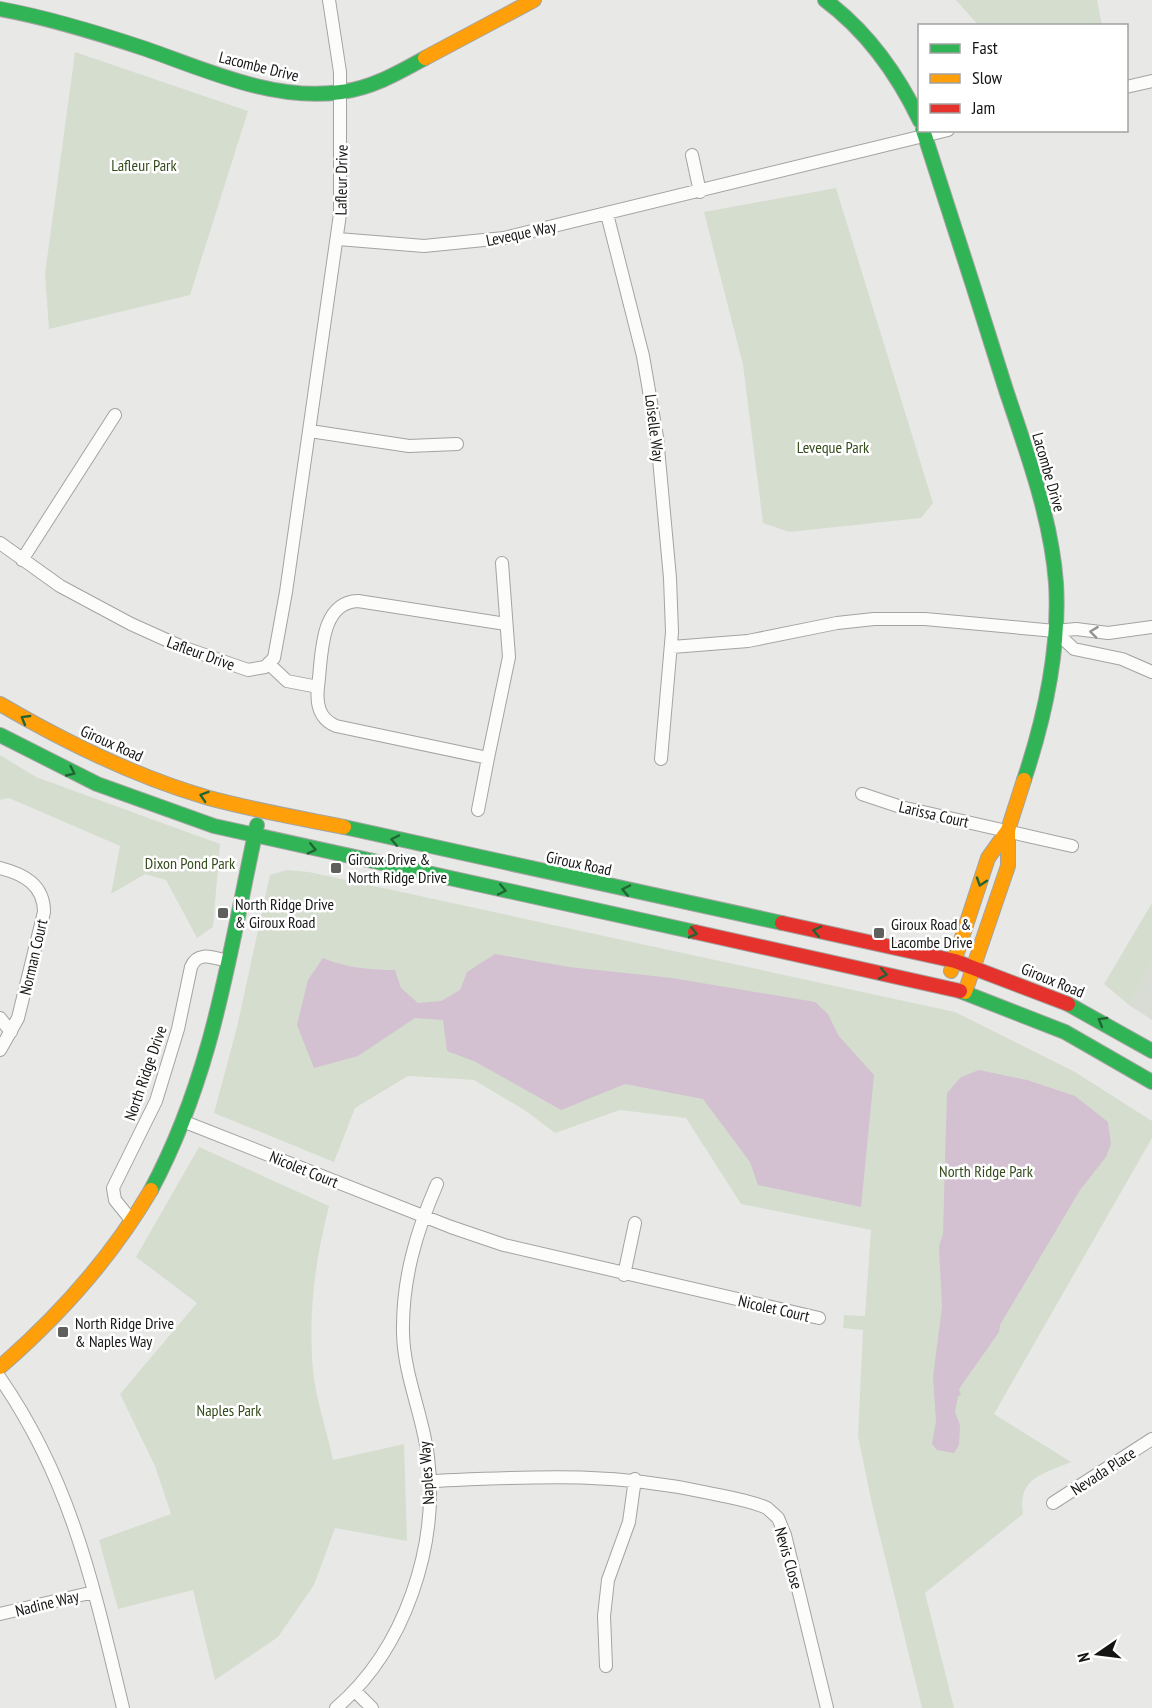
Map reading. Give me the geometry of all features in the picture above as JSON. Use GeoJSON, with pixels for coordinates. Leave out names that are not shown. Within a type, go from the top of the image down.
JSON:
{"type":"FeatureCollection","features":[{"type":"Feature","properties":{"kind":"street","name":"Lafleur Drive"},"geometry":{"type":"LineString","coordinates":[[0,543],[22,560],[95,605],[182,647],[248,670],[258,670],[269,664],[276,654],[338,239],[342,185],[341,92],[329,0]]}},
{"type":"Feature","properties":{"kind":"street","name":"Lacombe Drive"},"geometry":{"type":"LineString","coordinates":[[0,9],[50,20],[275,90],[312,94],[341,92],[370,86],[394,76],[534,0]]}},
{"type":"Feature","properties":{"kind":"street"},"geometry":{"type":"LineString","coordinates":[[825,0],[846,16],[876,47],[899,80],[918,117]]}},
{"type":"Feature","properties":{"kind":"street"},"geometry":{"type":"LineString","coordinates":[[1128,87],[1152,81]]}},
{"type":"Feature","properties":{"kind":"street","name":"Lacombe Drive"},"geometry":{"type":"LineString","coordinates":[[924,133],[1044,511],[1056,586],[1053,665],[1044,715],[1008,830],[1008,866],[965,992]]}},
{"type":"Feature","properties":{"kind":"street","name":"Leveque Way"},"geometry":{"type":"LineString","coordinates":[[338,239],[410,246],[459,244],[513,236],[700,192],[924,133]]}},
{"type":"Feature","properties":{"kind":"street"},"geometry":{"type":"LineString","coordinates":[[692,155],[700,192]]}},
{"type":"Feature","properties":{"kind":"street","name":"Loiselle Way"},"geometry":{"type":"LineString","coordinates":[[607,214],[643,356],[654,414],[670,578],[672,646],[661,759]]}},
{"type":"Feature","properties":{"kind":"street"},"geometry":{"type":"LineString","coordinates":[[22,560],[115,415]]}},
{"type":"Feature","properties":{"kind":"street"},"geometry":{"type":"LineString","coordinates":[[310,431],[409,446],[457,444]]}},
{"type":"Feature","properties":{"kind":"street"},"geometry":{"type":"LineString","coordinates":[[477,810],[509,657],[502,563]]}},
{"type":"Feature","properties":{"kind":"street"},"geometry":{"type":"LineString","coordinates":[[488,758],[336,726],[326,720],[319,710],[318,687],[328,621],[333,611],[345,603],[358,601],[506,624]]}},
{"type":"Feature","properties":{"kind":"street"},"geometry":{"type":"LineString","coordinates":[[672,646],[748,641],[837,622],[874,619],[926,620],[1108,633],[1152,627]]}},
{"type":"Feature","properties":{"kind":"street"},"geometry":{"type":"LineString","coordinates":[[1055,630],[1074,649],[1122,659],[1152,672]]}},
{"type":"Feature","properties":{"kind":"street"},"geometry":{"type":"LineString","coordinates":[[269,664],[287,681],[318,687]]}},
{"type":"Feature","properties":{"kind":"street","name":"Giroux Road"},"geometry":{"type":"LineString","coordinates":[[0,704],[70,743],[114,763],[209,798],[955,961],[1071,1005],[1152,1051]]}},
{"type":"Feature","properties":{"kind":"street"},"geometry":{"type":"LineString","coordinates":[[0,735],[88,780],[140,801],[214,826],[965,992],[1065,1032],[1152,1082]]}},
{"type":"Feature","properties":{"kind":"street","name":"Larissa Court"},"geometry":{"type":"LineString","coordinates":[[862,794],[900,807],[1008,830]]}},
{"type":"Feature","properties":{"kind":"street"},"geometry":{"type":"LineString","coordinates":[[0,1367],[71,1300],[132,1221],[157,1180],[184,1122],[201,1073],[261,811]]}},
{"type":"Feature","properties":{"kind":"street","name":"Lacombe Drive"},"geometry":{"type":"LineString","coordinates":[[945,986],[988,858],[1008,830]]}},
{"type":"Feature","properties":{"kind":"street"},"geometry":{"type":"LineString","coordinates":[[1008,830],[1072,846]]}},
{"type":"Feature","properties":{"kind":"street","name":"Norman Court"},"geometry":{"type":"LineString","coordinates":[[0,868],[30,880],[40,891],[44,903],[21,1006],[12,1032],[0,1050]]}},
{"type":"Feature","properties":{"kind":"street","name":"North Ridge Drive"},"geometry":{"type":"LineString","coordinates":[[132,1221],[115,1200],[113,1188],[156,1101],[178,1029],[191,967],[196,959],[204,956],[228,961]]}},
{"type":"Feature","properties":{"kind":"street"},"geometry":{"type":"LineString","coordinates":[[0,1018],[12,1032]]}},
{"type":"Feature","properties":{"kind":"street","name":"Nicolet Court"},"geometry":{"type":"LineString","coordinates":[[184,1122],[423,1216],[504,1245],[624,1275],[819,1318]]}},
{"type":"Feature","properties":{"kind":"street"},"geometry":{"type":"LineString","coordinates":[[423,1216],[437,1184]]}},
{"type":"Feature","properties":{"kind":"street","name":"Naples Way"},"geometry":{"type":"LineString","coordinates":[[336,1708],[355,1691],[394,1631],[414,1585],[426,1536],[429,1481],[426,1445],[409,1378],[403,1334],[408,1270],[423,1216]]}},
{"type":"Feature","properties":{"kind":"street"},"geometry":{"type":"LineString","coordinates":[[624,1275],[635,1222]]}},
{"type":"Feature","properties":{"kind":"street"},"geometry":{"type":"LineString","coordinates":[[0,1378],[22,1412],[54,1472],[75,1525],[123,1708]]}},
{"type":"Feature","properties":{"kind":"street","name":"Nevada Place"},"geometry":{"type":"LineString","coordinates":[[1053,1503],[1152,1439]]}},
{"type":"Feature","properties":{"kind":"street","name":"Nevis Close"},"geometry":{"type":"LineString","coordinates":[[429,1481],[566,1475],[635,1479],[752,1503],[773,1512],[785,1535],[828,1708]]}},
{"type":"Feature","properties":{"kind":"street"},"geometry":{"type":"LineString","coordinates":[[606,1666],[604,1616],[608,1580],[629,1522],[635,1479]]}},
{"type":"Feature","properties":{"kind":"street","name":"Nadine Way"},"geometry":{"type":"LineString","coordinates":[[0,1614],[94,1592]]}},
{"type":"Feature","properties":{"kind":"street"},"geometry":{"type":"LineString","coordinates":[[355,1691],[372,1708]]}},
{"type":"Feature","properties":{"kind":"shaded area"},"geometry":{"type":"Polygon","coordinates":[[[495,954],[569,967],[672,978],[815,1002],[828,1014],[838,1035],[874,1075],[861,1207],[758,1185],[750,1162],[703,1099],[625,1084],[561,1110],[476,1062],[447,1051],[443,1020],[415,1018],[358,1056],[314,1068],[297,1025],[308,980],[323,958],[359,968],[395,970],[401,988],[418,1003],[441,1001],[460,990],[467,972],[495,954]]]}},
{"type":"Feature","properties":{"kind":"shaded area"},"geometry":{"type":"Polygon","coordinates":[[[1152,961],[1152,1020],[1129,1005],[1152,961]]]}},
{"type":"Feature","properties":{"kind":"shaded area"},"geometry":{"type":"Polygon","coordinates":[[[979,1070],[1027,1080],[1075,1096],[1108,1122],[1111,1144],[1106,1157],[1080,1190],[1000,1325],[999,1332],[959,1389],[961,1395],[958,1396],[955,1412],[960,1425],[959,1445],[954,1453],[937,1450],[932,1444],[936,1421],[933,1377],[942,1307],[939,1246],[943,1234],[947,1093],[961,1077],[979,1070]]]}},
{"type":"Feature","properties":{"kind":"green space"},"geometry":{"type":"Polygon","coordinates":[[[956,0],[1097,0],[1102,24],[977,24],[956,0]]]}},
{"type":"Feature","properties":{"kind":"green space","name":"Lafleur Park"},"geometry":{"type":"Polygon","coordinates":[[[75,52],[248,111],[190,295],[49,329],[45,274],[75,52]]]}},
{"type":"Feature","properties":{"kind":"green space","name":"Leveque Park"},"geometry":{"type":"Polygon","coordinates":[[[836,188],[933,503],[921,518],[789,532],[763,523],[743,365],[704,212],[836,188]]]}},
{"type":"Feature","properties":{"kind":"green space","name":"Dixon Pond Park"},"geometry":{"type":"Polygon","coordinates":[[[0,755],[36,777],[220,844],[213,927],[197,938],[166,880],[145,874],[111,894],[120,846],[9,798],[0,800],[0,755]]]}},
{"type":"Feature","properties":{"kind":"green space","name":"North Ridge Park"},"geometry":{"type":"Polygon","coordinates":[[[287,870],[309,872],[955,1012],[1075,1072],[1152,1121],[1152,1138],[994,1414],[1071,1462],[1042,1474],[1028,1484],[1022,1502],[1023,1514],[925,1593],[954,1708],[922,1708],[872,1504],[858,1436],[863,1330],[843,1328],[844,1315],[865,1316],[871,1230],[741,1204],[686,1118],[620,1110],[555,1133],[526,1111],[474,1080],[408,1076],[355,1108],[334,1162],[214,1113],[237,1027],[270,875],[287,870]]]}},
{"type":"Feature","properties":{"kind":"green space"},"geometry":{"type":"Polygon","coordinates":[[[1152,903],[1152,961],[1129,1005],[1104,984],[1152,903]]]}},
{"type":"Feature","properties":{"kind":"green space","name":"Naples Park"},"geometry":{"type":"Polygon","coordinates":[[[199,1147],[329,1206],[316,1267],[312,1308],[313,1370],[319,1404],[333,1460],[404,1444],[407,1541],[335,1528],[314,1585],[278,1637],[215,1680],[193,1590],[118,1609],[99,1540],[171,1514],[155,1466],[120,1394],[197,1303],[136,1257],[199,1147]]]}},
{"type":"Feature","properties":{"kind":"traffic: fast"},"geometry":{"type":"LineString","coordinates":[[825,0],[855,26],[880,54],[902,86],[918,117]]}},
{"type":"Feature","properties":{"kind":"traffic: fast"},"geometry":{"type":"LineString","coordinates":[[0,9],[92,32],[241,82],[291,92],[316,94],[352,90],[385,79],[425,58]]}},
{"type":"Feature","properties":{"kind":"traffic: fast"},"geometry":{"type":"LineString","coordinates":[[924,132],[1030,461],[1044,510],[1053,558],[1057,608],[1053,658],[1044,708],[1024,780]]}},
{"type":"Feature","properties":{"kind":"traffic: fast"},"geometry":{"type":"LineString","coordinates":[[0,735],[97,784],[214,826],[695,932]]}},
{"type":"Feature","properties":{"kind":"traffic: fast"},"geometry":{"type":"LineString","coordinates":[[151,1190],[172,1146],[205,1056],[228,966],[257,825]]}},
{"type":"Feature","properties":{"kind":"traffic: fast"},"geometry":{"type":"LineString","coordinates":[[344,827],[782,923]]}},
{"type":"Feature","properties":{"kind":"traffic: fast"},"geometry":{"type":"LineString","coordinates":[[960,991],[1065,1032],[1152,1082]]}},
{"type":"Feature","properties":{"kind":"traffic: fast"},"geometry":{"type":"LineString","coordinates":[[1068,1004],[1152,1051]]}},
{"type":"Feature","properties":{"kind":"traffic: slow"},"geometry":{"type":"LineString","coordinates":[[425,58],[534,0]]}},
{"type":"Feature","properties":{"kind":"traffic: slow"},"geometry":{"type":"LineString","coordinates":[[0,704],[50,732],[155,780],[209,798],[344,827]]}},
{"type":"Feature","properties":{"kind":"traffic: slow"},"geometry":{"type":"LineString","coordinates":[[951,971],[988,858],[1008,830],[1024,780]]}},
{"type":"Feature","properties":{"kind":"traffic: slow"},"geometry":{"type":"LineString","coordinates":[[965,992],[1008,866],[1008,830]]}},
{"type":"Feature","properties":{"kind":"traffic: slow"},"geometry":{"type":"LineString","coordinates":[[0,1367],[43,1327],[83,1284],[119,1239],[151,1190]]}},
{"type":"Feature","properties":{"kind":"traffic: jam"},"geometry":{"type":"LineString","coordinates":[[782,923],[955,961],[1068,1004]]}},
{"type":"Feature","properties":{"kind":"traffic: jam"},"geometry":{"type":"LineString","coordinates":[[695,932],[960,991]]}},
{"type":"Feature","properties":{"kind":"place","name":"Giroux Drive & North Ridge Drive"},"geometry":{"type":"Point","coordinates":[336,868]}},
{"type":"Feature","properties":{"kind":"place","name":"North Ridge Drive & Giroux Road"},"geometry":{"type":"Point","coordinates":[223,913]}},
{"type":"Feature","properties":{"kind":"place","name":"Giroux Road & Lacombe Drive"},"geometry":{"type":"Point","coordinates":[879,933]}},
{"type":"Feature","properties":{"kind":"place","name":"North Ridge Drive & Naples Way"},"geometry":{"type":"Point","coordinates":[63,1332]}}]}
